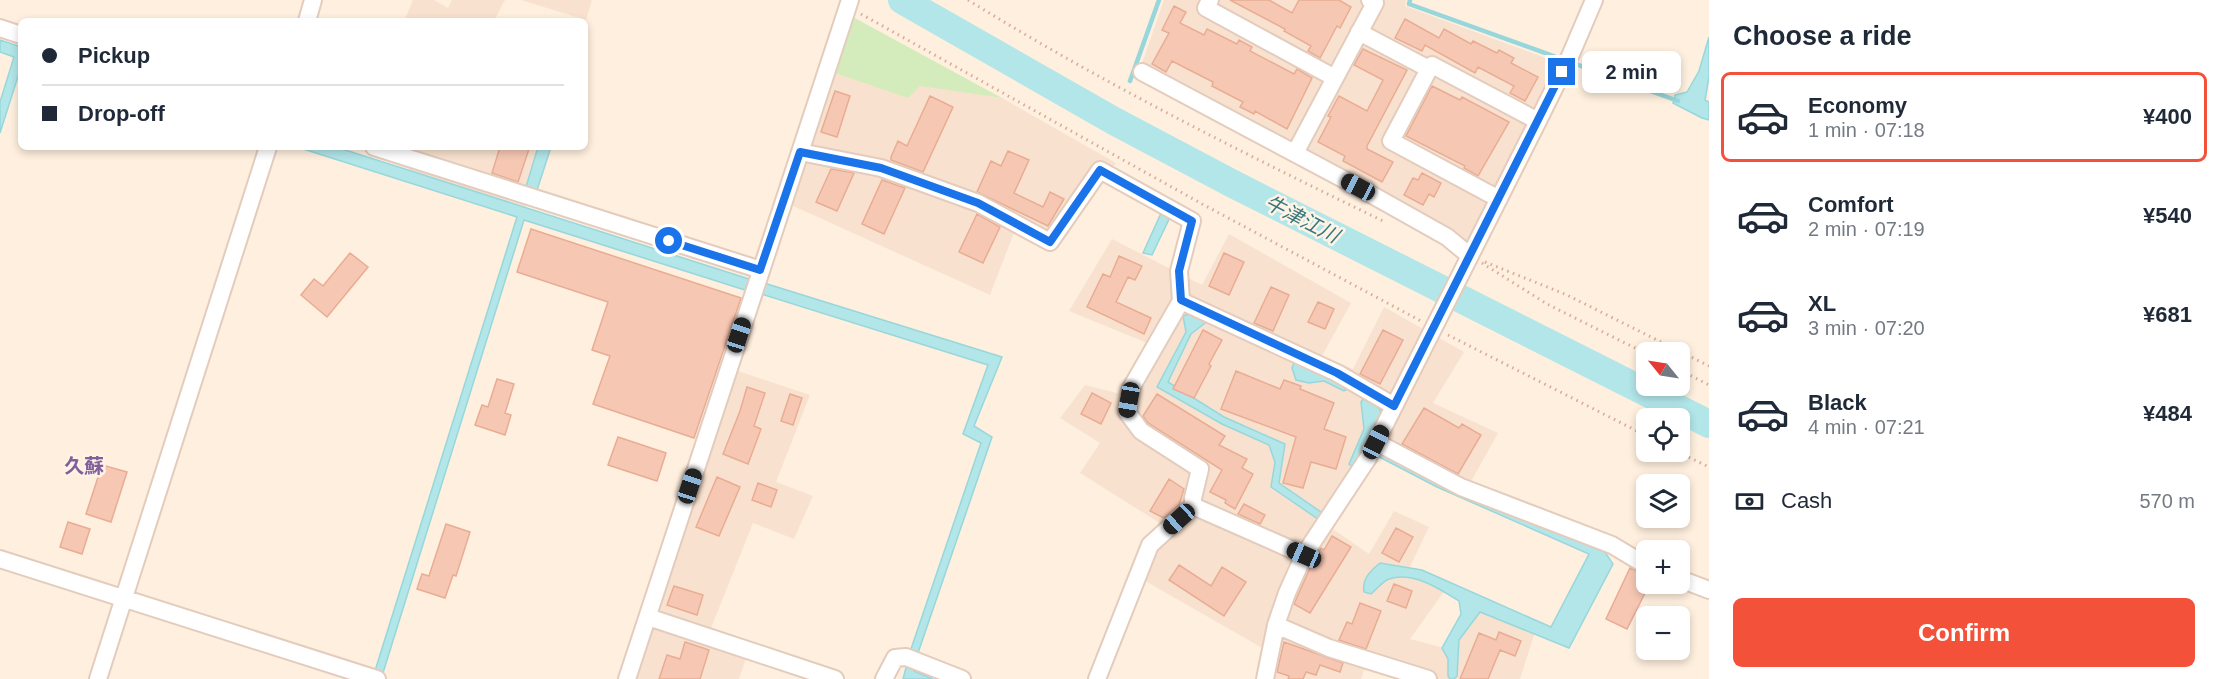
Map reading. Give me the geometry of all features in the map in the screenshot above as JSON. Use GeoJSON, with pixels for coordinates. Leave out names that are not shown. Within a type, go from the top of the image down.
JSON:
{"type":"FeatureCollection","features":[{"type":"Feature","properties":{"kind":"street"},"geometry":{"type":"LineString","coordinates":[[308,18],[314,0]]}},
{"type":"Feature","properties":{"kind":"street"},"geometry":{"type":"LineString","coordinates":[[1210,0],[1206,9],[1335,78]]}},
{"type":"Feature","properties":{"kind":"street"},"geometry":{"type":"LineString","coordinates":[[1295,153],[1375,3],[1370,0]]}},
{"type":"Feature","properties":{"kind":"street"},"geometry":{"type":"LineString","coordinates":[[1265,679],[1276,625],[1304,555],[1368,458],[1538,121],[1571,54],[1594,0]]}},
{"type":"Feature","properties":{"kind":"street"},"geometry":{"type":"LineString","coordinates":[[627,679],[849,3]]}},
{"type":"Feature","properties":{"kind":"street"},"geometry":{"type":"LineString","coordinates":[[0,28],[18,34]]}},
{"type":"Feature","properties":{"kind":"street"},"geometry":{"type":"LineString","coordinates":[[1359,32],[1429,69]]}},
{"type":"Feature","properties":{"kind":"street"},"geometry":{"type":"LineString","coordinates":[[1499,199],[1390,141],[1432,64],[1538,121]]}},
{"type":"Feature","properties":{"kind":"street"},"geometry":{"type":"LineString","coordinates":[[1142,72],[1447,237],[1470,256]]}},
{"type":"Feature","properties":{"kind":"street"},"geometry":{"type":"LineString","coordinates":[[98,679],[267,150]]}},
{"type":"Feature","properties":{"kind":"street"},"geometry":{"type":"LineString","coordinates":[[383,150],[760,270]]}},
{"type":"Feature","properties":{"kind":"street"},"geometry":{"type":"LineString","coordinates":[[800,152],[881,168],[978,203],[1050,242],[1100,170],[1192,221],[1179,271],[1181,300],[1131,388],[1127,412],[1141,431],[1200,470],[1193,506],[1150,545],[1097,679]]}},
{"type":"Feature","properties":{"kind":"street"},"geometry":{"type":"LineString","coordinates":[[1181,300],[1337,373],[1394,406]]}},
{"type":"Feature","properties":{"kind":"street"},"geometry":{"type":"LineString","coordinates":[[1376,442],[1461,487],[1612,545],[1636,559]]}},
{"type":"Feature","properties":{"kind":"street"},"geometry":{"type":"LineString","coordinates":[[1193,506],[1304,555]]}},
{"type":"Feature","properties":{"kind":"street"},"geometry":{"type":"LineString","coordinates":[[0,559],[377,679]]}},
{"type":"Feature","properties":{"kind":"street"},"geometry":{"type":"LineString","coordinates":[[1690,583],[1709,591]]}},
{"type":"Feature","properties":{"kind":"street"},"geometry":{"type":"LineString","coordinates":[[648,617],[836,679]]}},
{"type":"Feature","properties":{"kind":"street"},"geometry":{"type":"LineString","coordinates":[[1276,625],[1329,648],[1428,679]]}},
{"type":"Feature","properties":{"kind":"street"},"geometry":{"type":"LineString","coordinates":[[884,679],[895,658],[906,657],[962,679]]}},
{"type":"Feature","properties":{"kind":"path"},"geometry":{"type":"LineString","coordinates":[[968,0],[1033,40],[1226,146],[1386,222]]}},
{"type":"Feature","properties":{"kind":"path"},"geometry":{"type":"LineString","coordinates":[[849,3],[1204,205],[1434,328],[1636,430]]}},
{"type":"Feature","properties":{"kind":"path"},"geometry":{"type":"LineString","coordinates":[[1470,256],[1547,304],[1636,348]]}},
{"type":"Feature","properties":{"kind":"path"},"geometry":{"type":"LineString","coordinates":[[1470,256],[1567,295],[1709,366]]}},
{"type":"Feature","properties":{"kind":"path"},"geometry":{"type":"LineString","coordinates":[[1690,375],[1709,385]]}},
{"type":"Feature","properties":{"kind":"path"},"geometry":{"type":"LineString","coordinates":[[1690,458],[1709,467]]}},
{"type":"Feature","properties":{"kind":"shaded area"},"geometry":{"type":"Polygon","coordinates":[[[413,0],[434,0],[448,8],[452,0],[505,0],[496,18],[405,18],[413,0]]]}},
{"type":"Feature","properties":{"kind":"shaded area"},"geometry":{"type":"Polygon","coordinates":[[[521,0],[592,0],[587,18],[580,18],[521,0]]]}},
{"type":"Feature","properties":{"kind":"shaded area"},"geometry":{"type":"Polygon","coordinates":[[[1164,0],[1406,0],[1405,6],[1562,64],[1470,242],[1438,236],[1138,75],[1164,0]]]}},
{"type":"Feature","properties":{"kind":"shaded area"},"geometry":{"type":"Polygon","coordinates":[[[823,69],[1002,98],[1116,163],[1056,247],[1015,230],[990,295],[780,200],[823,69]]]}},
{"type":"Feature","properties":{"kind":"shaded area"},"geometry":{"type":"Polygon","coordinates":[[[418,150],[545,150],[524,211],[407,173],[418,150]]]}},
{"type":"Feature","properties":{"kind":"shaded area"},"geometry":{"type":"Polygon","coordinates":[[[1229,234],[1351,303],[1322,356],[1353,369],[1384,307],[1464,352],[1433,403],[1498,433],[1463,496],[1380,451],[1330,527],[1369,554],[1394,511],[1429,527],[1409,569],[1448,586],[1410,639],[1448,649],[1471,605],[1536,629],[1520,679],[1399,679],[1364,670],[1361,679],[1259,679],[1264,649],[1133,574],[1163,525],[1080,473],[1100,443],[1060,418],[1085,385],[1117,393],[1152,345],[1069,311],[1112,239],[1202,285],[1229,234]]]}},
{"type":"Feature","properties":{"kind":"shaded area"},"geometry":{"type":"Polygon","coordinates":[[[723,366],[810,395],[776,482],[813,496],[794,539],[753,523],[709,633],[750,647],[739,679],[623,679],[723,366]]]}},
{"type":"Feature","properties":{"kind":"green space"},"geometry":{"type":"Polygon","coordinates":[[[840,10],[1002,98],[920,86],[908,98],[823,69],[840,10]]]}},
{"type":"Feature","properties":{"kind":"water"},"geometry":{"type":"Polygon","coordinates":[[[1709,37],[1709,77],[1705,100],[1709,102],[1709,120],[1673,103],[1675,95],[1687,92],[1699,71],[1709,37]]]}},
{"type":"Feature","properties":{"kind":"water"},"geometry":{"type":"Polygon","coordinates":[[[0,40],[18,46],[18,76],[0,133],[0,102],[14,57],[0,52],[0,40]]]}},
{"type":"Feature","properties":{"kind":"water"},"geometry":{"type":"Polygon","coordinates":[[[306,150],[345,150],[749,279],[745,290],[524,220],[382,676],[374,674],[517,217],[306,150]]]}},
{"type":"Feature","properties":{"kind":"water"},"geometry":{"type":"Polygon","coordinates":[[[537,150],[550,150],[537,190],[526,187],[537,150]]]}},
{"type":"Feature","properties":{"kind":"water"},"geometry":{"type":"Polygon","coordinates":[[[1162,211],[1171,215],[1152,255],[1143,253],[1162,211]]]}},
{"type":"Feature","properties":{"kind":"water"},"geometry":{"type":"Polygon","coordinates":[[[764,283],[1002,357],[974,426],[992,437],[918,653],[914,671],[933,679],[903,679],[911,649],[981,443],[963,434],[988,365],[761,294],[764,283]]]}},
{"type":"Feature","properties":{"kind":"water"},"geometry":{"type":"Polygon","coordinates":[[[1193,313],[1209,320],[1191,334],[1168,382],[1224,417],[1285,444],[1279,483],[1321,512],[1318,519],[1271,487],[1275,462],[1269,445],[1222,424],[1157,387],[1186,332],[1183,316],[1193,313]]]}},
{"type":"Feature","properties":{"kind":"water"},"geometry":{"type":"Polygon","coordinates":[[[1295,360],[1349,388],[1344,391],[1324,381],[1309,383],[1296,380],[1292,368],[1295,360]]]}},
{"type":"Feature","properties":{"kind":"water"},"geometry":{"type":"Polygon","coordinates":[[[1363,399],[1378,406],[1381,413],[1367,442],[1439,481],[1605,552],[1613,564],[1569,648],[1480,612],[1459,640],[1457,676],[1450,679],[1448,659],[1442,648],[1461,614],[1459,601],[1426,582],[1407,577],[1389,579],[1371,594],[1364,592],[1364,583],[1380,563],[1422,570],[1551,627],[1589,554],[1437,487],[1366,450],[1353,467],[1349,464],[1364,429],[1361,402],[1363,399]]]}},
{"type":"Feature","properties":{"kind":"building"},"geometry":{"type":"Polygon","coordinates":[[[1230,0],[1269,0],[1292,13],[1299,0],[1339,0],[1351,7],[1340,28],[1337,26],[1320,58],[1308,51],[1311,46],[1284,31],[1285,29],[1230,0]]]}},
{"type":"Feature","properties":{"kind":"building"},"geometry":{"type":"Polygon","coordinates":[[[1174,6],[1186,12],[1180,23],[1204,35],[1207,29],[1237,44],[1239,40],[1252,47],[1250,51],[1294,74],[1297,69],[1312,78],[1287,129],[1255,111],[1254,114],[1240,107],[1243,102],[1212,86],[1213,82],[1172,61],[1166,72],[1152,64],[1169,33],[1162,30],[1174,6]]]}},
{"type":"Feature","properties":{"kind":"building"},"geometry":{"type":"Polygon","coordinates":[[[1405,19],[1439,38],[1444,29],[1471,44],[1473,41],[1497,53],[1499,50],[1514,58],[1511,63],[1538,77],[1525,101],[1510,93],[1514,86],[1478,67],[1475,73],[1425,45],[1422,51],[1395,38],[1405,19]]]}},
{"type":"Feature","properties":{"kind":"building"},"geometry":{"type":"Polygon","coordinates":[[[1363,49],[1407,70],[1367,146],[1367,149],[1393,162],[1382,182],[1343,161],[1345,156],[1318,142],[1339,96],[1367,111],[1383,80],[1354,65],[1363,49]]]}},
{"type":"Feature","properties":{"kind":"building"},"geometry":{"type":"Polygon","coordinates":[[[1432,86],[1460,100],[1462,97],[1509,122],[1478,176],[1464,168],[1465,166],[1406,136],[1432,86]]]}},
{"type":"Feature","properties":{"kind":"building"},"geometry":{"type":"Polygon","coordinates":[[[835,91],[850,96],[837,137],[821,132],[835,91]]]}},
{"type":"Feature","properties":{"kind":"building"},"geometry":{"type":"Polygon","coordinates":[[[930,96],[953,107],[923,172],[891,160],[891,157],[898,141],[907,146],[930,96]]]}},
{"type":"Feature","properties":{"kind":"building"},"geometry":{"type":"Polygon","coordinates":[[[499,150],[529,150],[518,182],[492,173],[499,150]]]}},
{"type":"Feature","properties":{"kind":"building"},"geometry":{"type":"Polygon","coordinates":[[[1008,151],[1029,160],[1014,193],[1043,207],[1050,192],[1064,199],[1048,226],[977,192],[991,161],[1001,166],[1008,151]]]}},
{"type":"Feature","properties":{"kind":"building"},"geometry":{"type":"Polygon","coordinates":[[[831,169],[854,173],[837,211],[816,202],[831,169]]]}},
{"type":"Feature","properties":{"kind":"building"},"geometry":{"type":"Polygon","coordinates":[[[1422,173],[1441,183],[1434,197],[1429,194],[1423,205],[1404,195],[1413,178],[1418,180],[1422,173]]]}},
{"type":"Feature","properties":{"kind":"building"},"geometry":{"type":"Polygon","coordinates":[[[882,180],[905,188],[884,234],[862,224],[882,180]]]}},
{"type":"Feature","properties":{"kind":"building"},"geometry":{"type":"Polygon","coordinates":[[[977,214],[1000,227],[983,263],[959,252],[977,214]]]}},
{"type":"Feature","properties":{"kind":"building"},"geometry":{"type":"Polygon","coordinates":[[[531,229],[741,298],[694,438],[593,404],[610,356],[592,350],[608,302],[517,272],[531,229]]]}},
{"type":"Feature","properties":{"kind":"building"},"geometry":{"type":"Polygon","coordinates":[[[350,253],[368,267],[327,317],[301,295],[314,279],[323,286],[350,253]]]}},
{"type":"Feature","properties":{"kind":"building"},"geometry":{"type":"Polygon","coordinates":[[[1224,253],[1244,262],[1229,295],[1209,286],[1224,253]]]}},
{"type":"Feature","properties":{"kind":"building"},"geometry":{"type":"Polygon","coordinates":[[[1119,256],[1142,266],[1135,280],[1128,277],[1116,302],[1151,318],[1144,334],[1087,307],[1103,274],[1110,277],[1119,256]]]}},
{"type":"Feature","properties":{"kind":"building"},"geometry":{"type":"Polygon","coordinates":[[[1271,287],[1289,295],[1273,331],[1254,323],[1271,287]]]}},
{"type":"Feature","properties":{"kind":"building"},"geometry":{"type":"Polygon","coordinates":[[[1318,302],[1334,309],[1325,329],[1308,322],[1318,302]]]}},
{"type":"Feature","properties":{"kind":"building"},"geometry":{"type":"Polygon","coordinates":[[[1203,330],[1222,340],[1194,398],[1173,389],[1203,330]]]}},
{"type":"Feature","properties":{"kind":"building"},"geometry":{"type":"Polygon","coordinates":[[[1383,330],[1403,340],[1380,384],[1360,374],[1383,330]]]}},
{"type":"Feature","properties":{"kind":"building"},"geometry":{"type":"Polygon","coordinates":[[[1236,371],[1280,389],[1284,380],[1334,403],[1324,429],[1346,437],[1336,469],[1311,462],[1303,488],[1283,483],[1296,437],[1221,409],[1236,371]]]}},
{"type":"Feature","properties":{"kind":"building"},"geometry":{"type":"Polygon","coordinates":[[[497,379],[514,384],[505,413],[511,415],[505,435],[475,425],[482,405],[488,407],[497,379]]]}},
{"type":"Feature","properties":{"kind":"building"},"geometry":{"type":"Polygon","coordinates":[[[747,387],[765,393],[754,426],[761,429],[748,464],[723,454],[747,387]]]}},
{"type":"Feature","properties":{"kind":"building"},"geometry":{"type":"Polygon","coordinates":[[[1092,393],[1111,403],[1101,424],[1081,414],[1092,393]]]}},
{"type":"Feature","properties":{"kind":"building"},"geometry":{"type":"Polygon","coordinates":[[[790,394],[802,398],[793,425],[781,421],[790,394]]]}},
{"type":"Feature","properties":{"kind":"building"},"geometry":{"type":"Polygon","coordinates":[[[1157,394],[1225,436],[1219,445],[1247,459],[1242,468],[1253,474],[1235,509],[1225,503],[1226,500],[1210,492],[1222,470],[1148,423],[1143,416],[1157,394]]]}},
{"type":"Feature","properties":{"kind":"building"},"geometry":{"type":"Polygon","coordinates":[[[1424,408],[1459,428],[1462,424],[1481,435],[1458,474],[1402,444],[1424,408]]]}},
{"type":"Feature","properties":{"kind":"building"},"geometry":{"type":"Polygon","coordinates":[[[618,437],[666,453],[657,481],[608,465],[618,437]]]}},
{"type":"Feature","properties":{"kind":"building"},"geometry":{"type":"Polygon","coordinates":[[[102,465],[127,472],[111,522],[86,514],[102,465]]]}},
{"type":"Feature","properties":{"kind":"building"},"geometry":{"type":"Polygon","coordinates":[[[717,477],[740,487],[719,536],[696,527],[717,477]]]}},
{"type":"Feature","properties":{"kind":"building"},"geometry":{"type":"Polygon","coordinates":[[[1169,479],[1184,489],[1179,505],[1164,518],[1150,511],[1169,479]]]}},
{"type":"Feature","properties":{"kind":"building"},"geometry":{"type":"Polygon","coordinates":[[[758,483],[777,490],[771,507],[752,500],[758,483]]]}},
{"type":"Feature","properties":{"kind":"building"},"geometry":{"type":"Polygon","coordinates":[[[1244,504],[1265,515],[1260,524],[1238,514],[1244,504]]]}},
{"type":"Feature","properties":{"kind":"building"},"geometry":{"type":"Polygon","coordinates":[[[68,522],[90,529],[82,554],[60,547],[68,522]]]}},
{"type":"Feature","properties":{"kind":"building"},"geometry":{"type":"Polygon","coordinates":[[[446,524],[470,532],[456,576],[453,575],[445,598],[417,589],[422,574],[429,576],[446,524]]]}},
{"type":"Feature","properties":{"kind":"building"},"geometry":{"type":"Polygon","coordinates":[[[1396,528],[1413,537],[1399,562],[1382,553],[1396,528]]]}},
{"type":"Feature","properties":{"kind":"building"},"geometry":{"type":"Polygon","coordinates":[[[1332,536],[1351,547],[1310,613],[1294,604],[1321,548],[1324,550],[1332,536]]]}},
{"type":"Feature","properties":{"kind":"building"},"geometry":{"type":"Polygon","coordinates":[[[1179,565],[1211,586],[1222,567],[1246,582],[1224,616],[1169,580],[1179,565]]]}},
{"type":"Feature","properties":{"kind":"building"},"geometry":{"type":"Polygon","coordinates":[[[1630,568],[1636,571],[1636,594],[1644,594],[1638,606],[1636,606],[1636,611],[1627,629],[1606,619],[1630,568]]]}},
{"type":"Feature","properties":{"kind":"building"},"geometry":{"type":"Polygon","coordinates":[[[1394,584],[1412,591],[1406,608],[1387,601],[1394,584]]]}},
{"type":"Feature","properties":{"kind":"building"},"geometry":{"type":"Polygon","coordinates":[[[674,586],[703,595],[697,615],[667,605],[674,586]]]}},
{"type":"Feature","properties":{"kind":"building"},"geometry":{"type":"Polygon","coordinates":[[[1360,603],[1381,611],[1366,649],[1339,640],[1347,622],[1352,624],[1360,603]]]}},
{"type":"Feature","properties":{"kind":"building"},"geometry":{"type":"Polygon","coordinates":[[[1499,632],[1521,641],[1515,656],[1500,650],[1488,679],[1460,679],[1479,633],[1496,640],[1499,632]]]}},
{"type":"Feature","properties":{"kind":"building"},"geometry":{"type":"Polygon","coordinates":[[[685,642],[709,650],[700,679],[659,679],[667,655],[680,659],[685,642]]]}},
{"type":"Feature","properties":{"kind":"building"},"geometry":{"type":"Polygon","coordinates":[[[1284,642],[1343,663],[1340,672],[1320,665],[1316,675],[1306,672],[1303,679],[1288,679],[1289,676],[1277,672],[1284,642]]]}},
{"type":"Feature","properties":{"kind":"waterway","name":"牛津江川"},"geometry":{"type":"LineString","coordinates":[[902,0],[1114,121],[1235,185],[1709,424]]}},
{"type":"Feature","properties":{"kind":"waterway"},"geometry":{"type":"LineString","coordinates":[[1130,81],[1159,0]]}},
{"type":"Feature","properties":{"kind":"waterway"},"geometry":{"type":"LineString","coordinates":[[1410,0],[1409,4],[1678,101]]}},
{"type":"Feature","properties":{"kind":"district","name":"久蘇"},"geometry":{"type":"Point","coordinates":[84,466]}},
{"type":"Feature","properties":{"kind":"route"},"geometry":{"type":"LineString","coordinates":[[669,241],[760,270],[800,152],[881,168],[978,203],[1050,242],[1100,170],[1192,221],[1179,271],[1181,300],[1337,373],[1394,406],[1562,72]]}}]}
